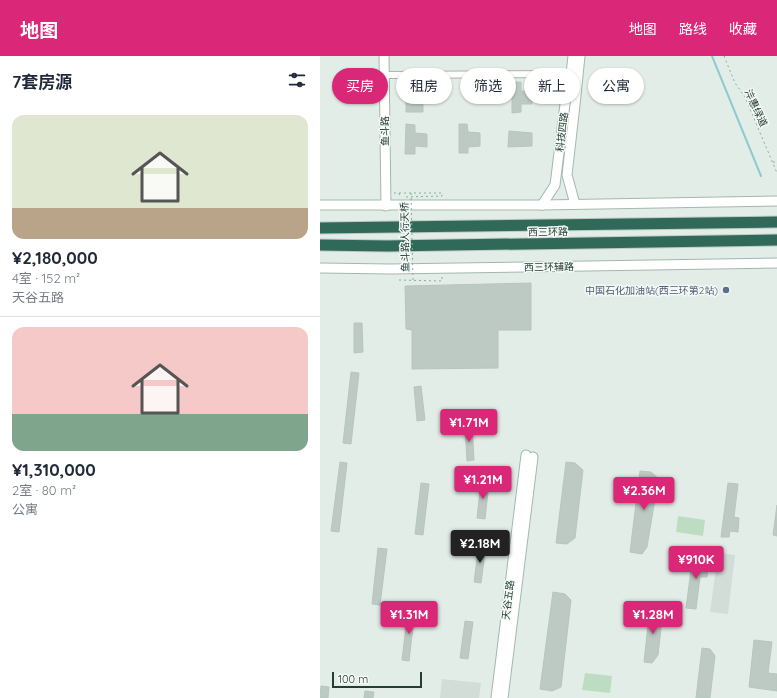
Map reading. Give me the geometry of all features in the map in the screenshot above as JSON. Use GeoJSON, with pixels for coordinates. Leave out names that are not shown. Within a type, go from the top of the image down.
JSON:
{"type":"FeatureCollection","features":[{"type":"Feature","properties":{"kind":"highway","name":"西三环路"},"geometry":{"type":"LineString","coordinates":[[320,228],[777,222]]}},
{"type":"Feature","properties":{"kind":"highway","name":"西三环路"},"geometry":{"type":"LineString","coordinates":[[320,245],[387,246],[777,240]]}},
{"type":"Feature","properties":{"kind":"street","name":"鱼斗路"},"geometry":{"type":"LineString","coordinates":[[384,56],[384,68]]}},
{"type":"Feature","properties":{"kind":"street","name":"科技四路"},"geometry":{"type":"LineString","coordinates":[[572,68],[574,56]]}},
{"type":"Feature","properties":{"kind":"street","name":"科技四路"},"geometry":{"type":"LineString","coordinates":[[574,204],[567,175],[576,105],[580,56]]}},
{"type":"Feature","properties":{"kind":"street"},"geometry":{"type":"LineString","coordinates":[[388,75],[524,74]]}},
{"type":"Feature","properties":{"kind":"street","name":"鱼斗路"},"geometry":{"type":"LineString","coordinates":[[384,104],[386,206]]}},
{"type":"Feature","properties":{"kind":"street","name":"科技四路"},"geometry":{"type":"LineString","coordinates":[[542,204],[555,185],[565,104]]}},
{"type":"Feature","properties":{"kind":"street"},"geometry":{"type":"LineString","coordinates":[[320,206],[777,201]]}},
{"type":"Feature","properties":{"kind":"street","name":"西三环辅路"},"geometry":{"type":"LineString","coordinates":[[320,268],[390,269],[777,263]]}},
{"type":"Feature","properties":{"kind":"street","name":"天谷五路"},"geometry":{"type":"LineString","coordinates":[[496,698],[529,456],[503,698]]}},
{"type":"Feature","properties":{"kind":"path","name":"沣惠绿道"},"geometry":{"type":"LineString","coordinates":[[724,56],[735,83],[745,96],[777,173]]}},
{"type":"Feature","properties":{"kind":"path"},"geometry":{"type":"LineString","coordinates":[[772,162],[777,162]]}},
{"type":"Feature","properties":{"kind":"path"},"geometry":{"type":"LineString","coordinates":[[399,193],[411,193],[442,193],[442,196],[399,197],[399,193]]}},
{"type":"Feature","properties":{"kind":"path","name":"鱼斗路人行天桥"},"geometry":{"type":"LineString","coordinates":[[411,193],[412,281]]}},
{"type":"Feature","properties":{"kind":"path"},"geometry":{"type":"LineString","coordinates":[[399,280],[442,281]]}},
{"type":"Feature","properties":{"kind":"shaded area"},"geometry":{"type":"Polygon","coordinates":[[[718,553],[735,555],[728,614],[710,612],[718,553]]]}},
{"type":"Feature","properties":{"kind":"shaded area"},"geometry":{"type":"Polygon","coordinates":[[[442,679],[481,683],[479,698],[440,698],[442,679]]]}},
{"type":"Feature","properties":{"kind":"green space"},"geometry":{"type":"Polygon","coordinates":[[[678,516],[705,520],[703,536],[676,532],[678,516]]]}},
{"type":"Feature","properties":{"kind":"green space"},"geometry":{"type":"Polygon","coordinates":[[[585,673],[612,676],[610,693],[582,690],[585,673]]]}},
{"type":"Feature","properties":{"kind":"building"},"geometry":{"type":"Polygon","coordinates":[[[516,82],[521,82],[521,91],[524,91],[524,104],[521,104],[521,112],[512,113],[512,104],[516,104],[516,82]]]}},
{"type":"Feature","properties":{"kind":"building"},"geometry":{"type":"Polygon","coordinates":[[[406,104],[423,104],[423,112],[406,112],[406,104]]]}},
{"type":"Feature","properties":{"kind":"building"},"geometry":{"type":"Polygon","coordinates":[[[406,124],[415,125],[415,133],[427,134],[427,147],[415,146],[415,154],[405,154],[406,124]]]}},
{"type":"Feature","properties":{"kind":"building"},"geometry":{"type":"Polygon","coordinates":[[[459,124],[467,124],[468,132],[480,133],[480,146],[468,147],[468,153],[459,153],[459,124]]]}},
{"type":"Feature","properties":{"kind":"building"},"geometry":{"type":"Polygon","coordinates":[[[509,131],[532,133],[532,146],[508,147],[509,131]]]}},
{"type":"Feature","properties":{"kind":"building"},"geometry":{"type":"Polygon","coordinates":[[[531,283],[531,330],[498,330],[498,368],[412,369],[412,330],[406,329],[405,286],[531,283]]]}},
{"type":"Feature","properties":{"kind":"building"},"geometry":{"type":"Polygon","coordinates":[[[354,323],[362,323],[363,352],[354,353],[354,323]]]}},
{"type":"Feature","properties":{"kind":"building"},"geometry":{"type":"Polygon","coordinates":[[[351,372],[359,373],[351,444],[343,443],[351,372]]]}},
{"type":"Feature","properties":{"kind":"building"},"geometry":{"type":"Polygon","coordinates":[[[421,386],[425,420],[417,421],[414,387],[421,386]]]}},
{"type":"Feature","properties":{"kind":"building"},"geometry":{"type":"Polygon","coordinates":[[[465,426],[472,426],[474,460],[467,461],[465,426]]]}},
{"type":"Feature","properties":{"kind":"building"},"geometry":{"type":"Polygon","coordinates":[[[340,462],[347,463],[339,532],[331,531],[340,462]]]}},
{"type":"Feature","properties":{"kind":"building"},"geometry":{"type":"Polygon","coordinates":[[[566,462],[575,463],[583,470],[575,538],[567,544],[556,543],[566,462]]]}},
{"type":"Feature","properties":{"kind":"building"},"geometry":{"type":"Polygon","coordinates":[[[640,471],[651,472],[659,479],[658,493],[654,505],[647,547],[642,554],[630,552],[640,471]]]}},
{"type":"Feature","properties":{"kind":"building"},"geometry":{"type":"Polygon","coordinates":[[[481,482],[489,483],[485,519],[477,518],[481,482]]]}},
{"type":"Feature","properties":{"kind":"building"},"geometry":{"type":"Polygon","coordinates":[[[421,483],[429,484],[423,535],[415,534],[421,483]]]}},
{"type":"Feature","properties":{"kind":"building"},"geometry":{"type":"Polygon","coordinates":[[[728,483],[738,484],[734,517],[739,518],[738,532],[730,531],[729,537],[721,537],[728,483]]]}},
{"type":"Feature","properties":{"kind":"building"},"geometry":{"type":"Polygon","coordinates":[[[777,505],[777,536],[773,535],[777,505]]]}},
{"type":"Feature","properties":{"kind":"building"},"geometry":{"type":"Polygon","coordinates":[[[479,544],[486,545],[481,583],[474,582],[479,544]]]}},
{"type":"Feature","properties":{"kind":"building"},"geometry":{"type":"Polygon","coordinates":[[[378,548],[387,549],[380,605],[372,604],[378,548]]]}},
{"type":"Feature","properties":{"kind":"building"},"geometry":{"type":"Polygon","coordinates":[[[693,555],[703,556],[708,565],[707,577],[700,577],[696,609],[686,608],[693,555]]]}},
{"type":"Feature","properties":{"kind":"building"},"geometry":{"type":"Polygon","coordinates":[[[553,592],[565,594],[571,600],[561,687],[552,691],[540,689],[553,592]]]}},
{"type":"Feature","properties":{"kind":"building"},"geometry":{"type":"Polygon","coordinates":[[[650,606],[663,611],[658,655],[652,663],[644,662],[650,606]]]}},
{"type":"Feature","properties":{"kind":"building"},"geometry":{"type":"Polygon","coordinates":[[[408,609],[415,609],[409,661],[402,660],[408,609]]]}},
{"type":"Feature","properties":{"kind":"building"},"geometry":{"type":"Polygon","coordinates":[[[465,621],[473,622],[468,659],[460,658],[465,621]]]}},
{"type":"Feature","properties":{"kind":"building"},"geometry":{"type":"Polygon","coordinates":[[[754,640],[772,642],[768,673],[777,674],[777,691],[749,687],[754,640]]]}},
{"type":"Feature","properties":{"kind":"building"},"geometry":{"type":"Polygon","coordinates":[[[702,648],[710,649],[715,656],[710,698],[696,698],[702,648]]]}},
{"type":"Feature","properties":{"kind":"building"},"geometry":{"type":"Polygon","coordinates":[[[321,686],[329,687],[328,698],[320,698],[321,686]]]}},
{"type":"Feature","properties":{"kind":"building"},"geometry":{"type":"Polygon","coordinates":[[[365,691],[374,692],[373,698],[364,698],[365,691]]]}},
{"type":"Feature","properties":{"kind":"waterway"},"geometry":{"type":"LineString","coordinates":[[712,56],[761,176]]}},
{"type":"Feature","properties":{"kind":"place","name":"中国石化加油站(西三环第2站)"},"geometry":{"type":"Point","coordinates":[726,290]}}]}
